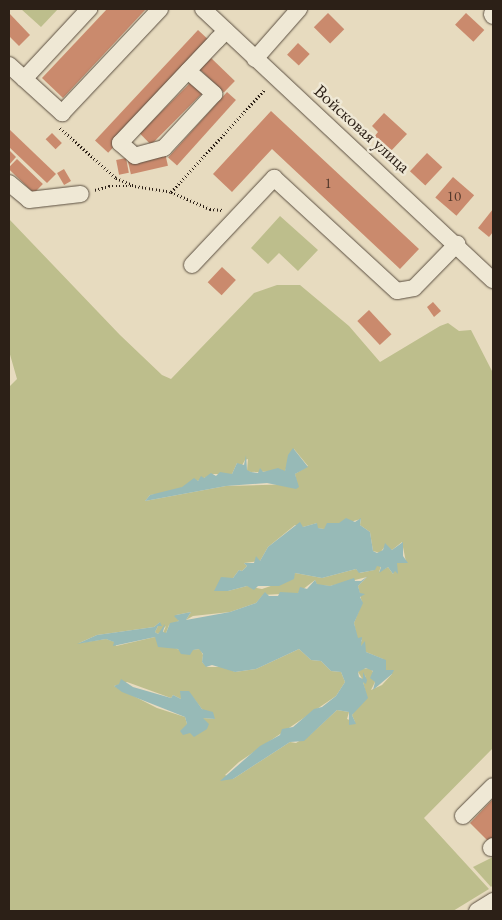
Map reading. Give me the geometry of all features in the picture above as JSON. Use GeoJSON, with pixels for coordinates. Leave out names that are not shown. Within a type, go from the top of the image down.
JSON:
{"type":"FeatureCollection","features":[{"type":"Feature","properties":{"kind":"street"},"geometry":{"type":"LineString","coordinates":[[24,79],[89,9]]}},
{"type":"Feature","properties":{"kind":"street"},"geometry":{"type":"LineString","coordinates":[[9,65],[62,114],[160,9]]}},
{"type":"Feature","properties":{"kind":"street","name":"Войсковая улица"},"geometry":{"type":"LineString","coordinates":[[203,9],[457,244],[493,280]]}},
{"type":"Feature","properties":{"kind":"street"},"geometry":{"type":"LineString","coordinates":[[255,59],[299,9]]}},
{"type":"Feature","properties":{"kind":"street"},"geometry":{"type":"LineString","coordinates":[[188,71],[214,94],[164,148],[135,156],[120,143],[188,71],[226,31]]}},
{"type":"Feature","properties":{"kind":"street"},"geometry":{"type":"LineString","coordinates":[[192,265],[274,178],[390,287],[402,292],[414,288],[457,244]]}},
{"type":"Feature","properties":{"kind":"street"},"geometry":{"type":"LineString","coordinates":[[9,183],[29,200],[81,194]]}},
{"type":"Feature","properties":{"kind":"street"},"geometry":{"type":"LineString","coordinates":[[464,816],[493,786]]}},
{"type":"Feature","properties":{"kind":"street"},"geometry":{"type":"LineString","coordinates":[[477,911],[493,901]]}},
{"type":"Feature","properties":{"kind":"path"},"geometry":{"type":"LineString","coordinates":[[81,194],[109,186],[135,186]]}},
{"type":"Feature","properties":{"kind":"path"},"geometry":{"type":"LineString","coordinates":[[171,192],[210,210],[242,212]]}},
{"type":"Feature","properties":{"kind":"green space"},"geometry":{"type":"Polygon","coordinates":[[[21,9],[58,9],[41,27],[21,9]]]}},
{"type":"Feature","properties":{"kind":"green space"},"geometry":{"type":"Polygon","coordinates":[[[280,216],[318,250],[298,271],[279,253],[268,264],[251,248],[280,216]]]}},
{"type":"Feature","properties":{"kind":"green space"},"geometry":{"type":"Polygon","coordinates":[[[9,219],[120,335],[162,375],[171,379],[254,293],[277,285],[300,285],[349,326],[380,362],[448,323],[459,331],[471,330],[493,373],[493,748],[424,818],[489,889],[453,911],[9,911],[9,387],[17,379],[9,351],[9,219]],[[294,449],[285,471],[247,471],[248,459],[245,460],[241,467],[237,463],[232,474],[213,474],[172,492],[150,495],[145,501],[226,486],[297,484],[295,474],[308,466],[294,449]],[[361,519],[324,529],[317,528],[317,523],[303,527],[295,525],[268,547],[260,561],[244,563],[247,566],[242,571],[239,570],[233,578],[220,582],[215,590],[228,591],[247,586],[262,589],[291,579],[295,573],[322,578],[356,569],[360,573],[374,570],[376,566],[381,566],[379,572],[388,567],[393,574],[397,563],[406,562],[402,542],[392,550],[385,546],[380,553],[373,551],[370,532],[360,525],[361,519]],[[367,577],[330,586],[317,585],[315,580],[298,593],[263,595],[256,603],[230,612],[193,616],[186,620],[191,612],[176,615],[179,621],[169,625],[166,633],[163,633],[166,626],[158,634],[155,632],[160,622],[154,627],[97,635],[79,643],[106,639],[115,642],[116,646],[155,637],[181,651],[200,649],[203,655],[202,662],[207,667],[225,667],[235,672],[256,669],[299,649],[311,660],[321,661],[331,671],[341,672],[345,682],[336,696],[239,762],[225,775],[233,779],[290,742],[296,743],[311,734],[337,710],[349,712],[347,719],[355,722],[352,715],[366,694],[363,682],[366,675],[363,680],[358,672],[362,669],[370,668],[373,672],[375,682],[371,690],[382,685],[392,674],[386,670],[383,659],[366,652],[360,644],[362,640],[357,638],[354,623],[362,603],[358,586],[367,577]],[[127,682],[114,686],[157,708],[185,717],[187,724],[203,718],[215,719],[202,709],[188,691],[181,699],[173,695],[171,698],[127,682]]]}},
{"type":"Feature","properties":{"kind":"green space"},"geometry":{"type":"Polygon","coordinates":[[[493,857],[493,885],[491,887],[473,867],[493,857]]]}},
{"type":"Feature","properties":{"kind":"water"},"geometry":{"type":"Polygon","coordinates":[[[293,448],[308,467],[295,474],[299,487],[296,489],[267,483],[226,486],[145,501],[150,495],[182,487],[194,478],[198,481],[201,476],[204,478],[211,473],[216,476],[220,472],[232,474],[237,463],[244,465],[246,455],[247,470],[251,472],[258,473],[260,468],[263,472],[278,468],[285,471],[288,455],[293,448]]]}},
{"type":"Feature","properties":{"kind":"water"},"geometry":{"type":"Polygon","coordinates":[[[346,518],[355,522],[361,518],[360,525],[370,532],[373,551],[377,553],[383,550],[385,543],[392,550],[403,542],[403,556],[408,563],[397,563],[398,574],[395,571],[393,574],[388,567],[379,573],[381,567],[377,566],[375,570],[359,573],[356,569],[322,578],[295,573],[294,579],[279,586],[258,586],[254,590],[247,586],[228,591],[214,591],[221,577],[233,578],[239,570],[242,571],[247,566],[244,563],[254,563],[256,556],[260,561],[268,547],[300,522],[303,527],[317,523],[318,528],[324,529],[327,523],[339,523],[346,518]]]}},
{"type":"Feature","properties":{"kind":"water"},"geometry":{"type":"Polygon","coordinates":[[[368,576],[358,586],[360,593],[365,594],[360,597],[363,603],[354,623],[358,638],[362,637],[361,646],[365,641],[366,652],[386,660],[386,670],[394,670],[392,674],[373,690],[375,682],[370,678],[373,671],[366,668],[358,672],[359,677],[363,679],[363,672],[367,680],[366,684],[363,682],[368,698],[352,715],[356,724],[349,725],[349,712],[337,710],[304,741],[290,742],[233,779],[220,781],[260,746],[280,735],[282,729],[293,727],[314,709],[322,707],[336,696],[345,682],[341,672],[331,671],[321,661],[311,660],[299,649],[256,669],[235,672],[212,665],[206,667],[202,662],[203,654],[199,649],[193,650],[190,655],[181,654],[178,649],[158,647],[155,637],[113,646],[114,642],[106,639],[77,644],[97,635],[154,627],[160,622],[162,626],[158,626],[155,632],[158,634],[165,624],[163,632],[166,633],[170,623],[179,621],[174,616],[176,615],[191,612],[186,620],[230,612],[256,603],[265,592],[269,596],[278,596],[280,592],[298,593],[300,587],[307,589],[315,580],[317,584],[330,586],[354,578],[355,581],[361,581],[368,576]]]}},
{"type":"Feature","properties":{"kind":"water"},"geometry":{"type":"Polygon","coordinates":[[[121,679],[133,687],[171,698],[173,695],[181,699],[180,691],[189,691],[202,709],[213,712],[215,719],[203,718],[209,724],[207,729],[194,737],[190,733],[183,735],[180,731],[187,724],[185,717],[122,692],[114,686],[119,684],[121,679]]]}},
{"type":"Feature","properties":{"kind":"building"},"geometry":{"type":"Polygon","coordinates":[[[107,9],[146,9],[63,98],[42,78],[107,9]]]}},
{"type":"Feature","properties":{"kind":"building"},"geometry":{"type":"Polygon","coordinates":[[[9,13],[30,35],[19,46],[9,36],[9,13]]]}},
{"type":"Feature","properties":{"kind":"building"},"geometry":{"type":"Polygon","coordinates":[[[328,13],[344,29],[330,43],[314,27],[328,13]]]}},
{"type":"Feature","properties":{"kind":"building"},"geometry":{"type":"Polygon","coordinates":[[[466,13],[484,30],[473,42],[455,25],[466,13]]]}},
{"type":"Feature","properties":{"kind":"building"},"geometry":{"type":"Polygon","coordinates":[[[198,30],[211,42],[108,153],[95,140],[198,30]]]}},
{"type":"Feature","properties":{"kind":"building"},"geometry":{"type":"Polygon","coordinates":[[[298,43],[310,54],[299,66],[287,55],[298,43]]]}},
{"type":"Feature","properties":{"kind":"building"},"geometry":{"type":"Polygon","coordinates":[[[209,56],[235,81],[224,93],[198,68],[209,56]]]}},
{"type":"Feature","properties":{"kind":"building"},"geometry":{"type":"Polygon","coordinates":[[[192,81],[203,92],[151,145],[140,133],[192,81]]]}},
{"type":"Feature","properties":{"kind":"building"},"geometry":{"type":"Polygon","coordinates":[[[227,92],[236,100],[177,165],[168,157],[227,92]]]}},
{"type":"Feature","properties":{"kind":"building"},"geometry":{"type":"Polygon","coordinates":[[[271,111],[419,249],[400,269],[272,149],[232,192],[213,174],[271,111]]]}},
{"type":"Feature","properties":{"kind":"building"},"geometry":{"type":"Polygon","coordinates":[[[384,113],[407,134],[390,152],[374,137],[378,132],[372,126],[384,113]]]}},
{"type":"Feature","properties":{"kind":"building"},"geometry":{"type":"Polygon","coordinates":[[[9,129],[56,174],[47,183],[9,147],[9,129]]]}},
{"type":"Feature","properties":{"kind":"building"},"geometry":{"type":"Polygon","coordinates":[[[52,133],[62,143],[56,149],[46,139],[52,133]]]}},
{"type":"Feature","properties":{"kind":"building"},"geometry":{"type":"Polygon","coordinates":[[[9,150],[16,157],[9,165],[9,150]]]}},
{"type":"Feature","properties":{"kind":"building"},"geometry":{"type":"Polygon","coordinates":[[[165,153],[168,166],[131,174],[128,162],[165,153]]]}},
{"type":"Feature","properties":{"kind":"building"},"geometry":{"type":"Polygon","coordinates":[[[427,153],[442,167],[425,186],[410,171],[427,153]]]}},
{"type":"Feature","properties":{"kind":"building"},"geometry":{"type":"Polygon","coordinates":[[[126,158],[129,173],[119,175],[116,160],[126,158]]]}},
{"type":"Feature","properties":{"kind":"building"},"geometry":{"type":"Polygon","coordinates":[[[17,159],[43,184],[34,193],[9,169],[17,159]]]}},
{"type":"Feature","properties":{"kind":"building"},"geometry":{"type":"Polygon","coordinates":[[[64,169],[71,181],[64,185],[57,173],[64,169]]]}},
{"type":"Feature","properties":{"kind":"building"},"geometry":{"type":"Polygon","coordinates":[[[453,177],[474,195],[456,216],[435,197],[453,177]]]}},
{"type":"Feature","properties":{"kind":"building"},"geometry":{"type":"Polygon","coordinates":[[[493,209],[493,232],[489,237],[478,228],[493,209]]]}},
{"type":"Feature","properties":{"kind":"building"},"geometry":{"type":"Polygon","coordinates":[[[222,267],[236,280],[222,295],[208,282],[222,267]]]}},
{"type":"Feature","properties":{"kind":"building"},"geometry":{"type":"Polygon","coordinates":[[[433,302],[441,311],[434,317],[427,307],[433,302]]]}},
{"type":"Feature","properties":{"kind":"building"},"geometry":{"type":"Polygon","coordinates":[[[369,310],[392,334],[380,345],[357,321],[369,310]]]}},
{"type":"Feature","properties":{"kind":"building"},"geometry":{"type":"Polygon","coordinates":[[[493,799],[493,837],[489,842],[470,823],[493,799]]]}}]}
